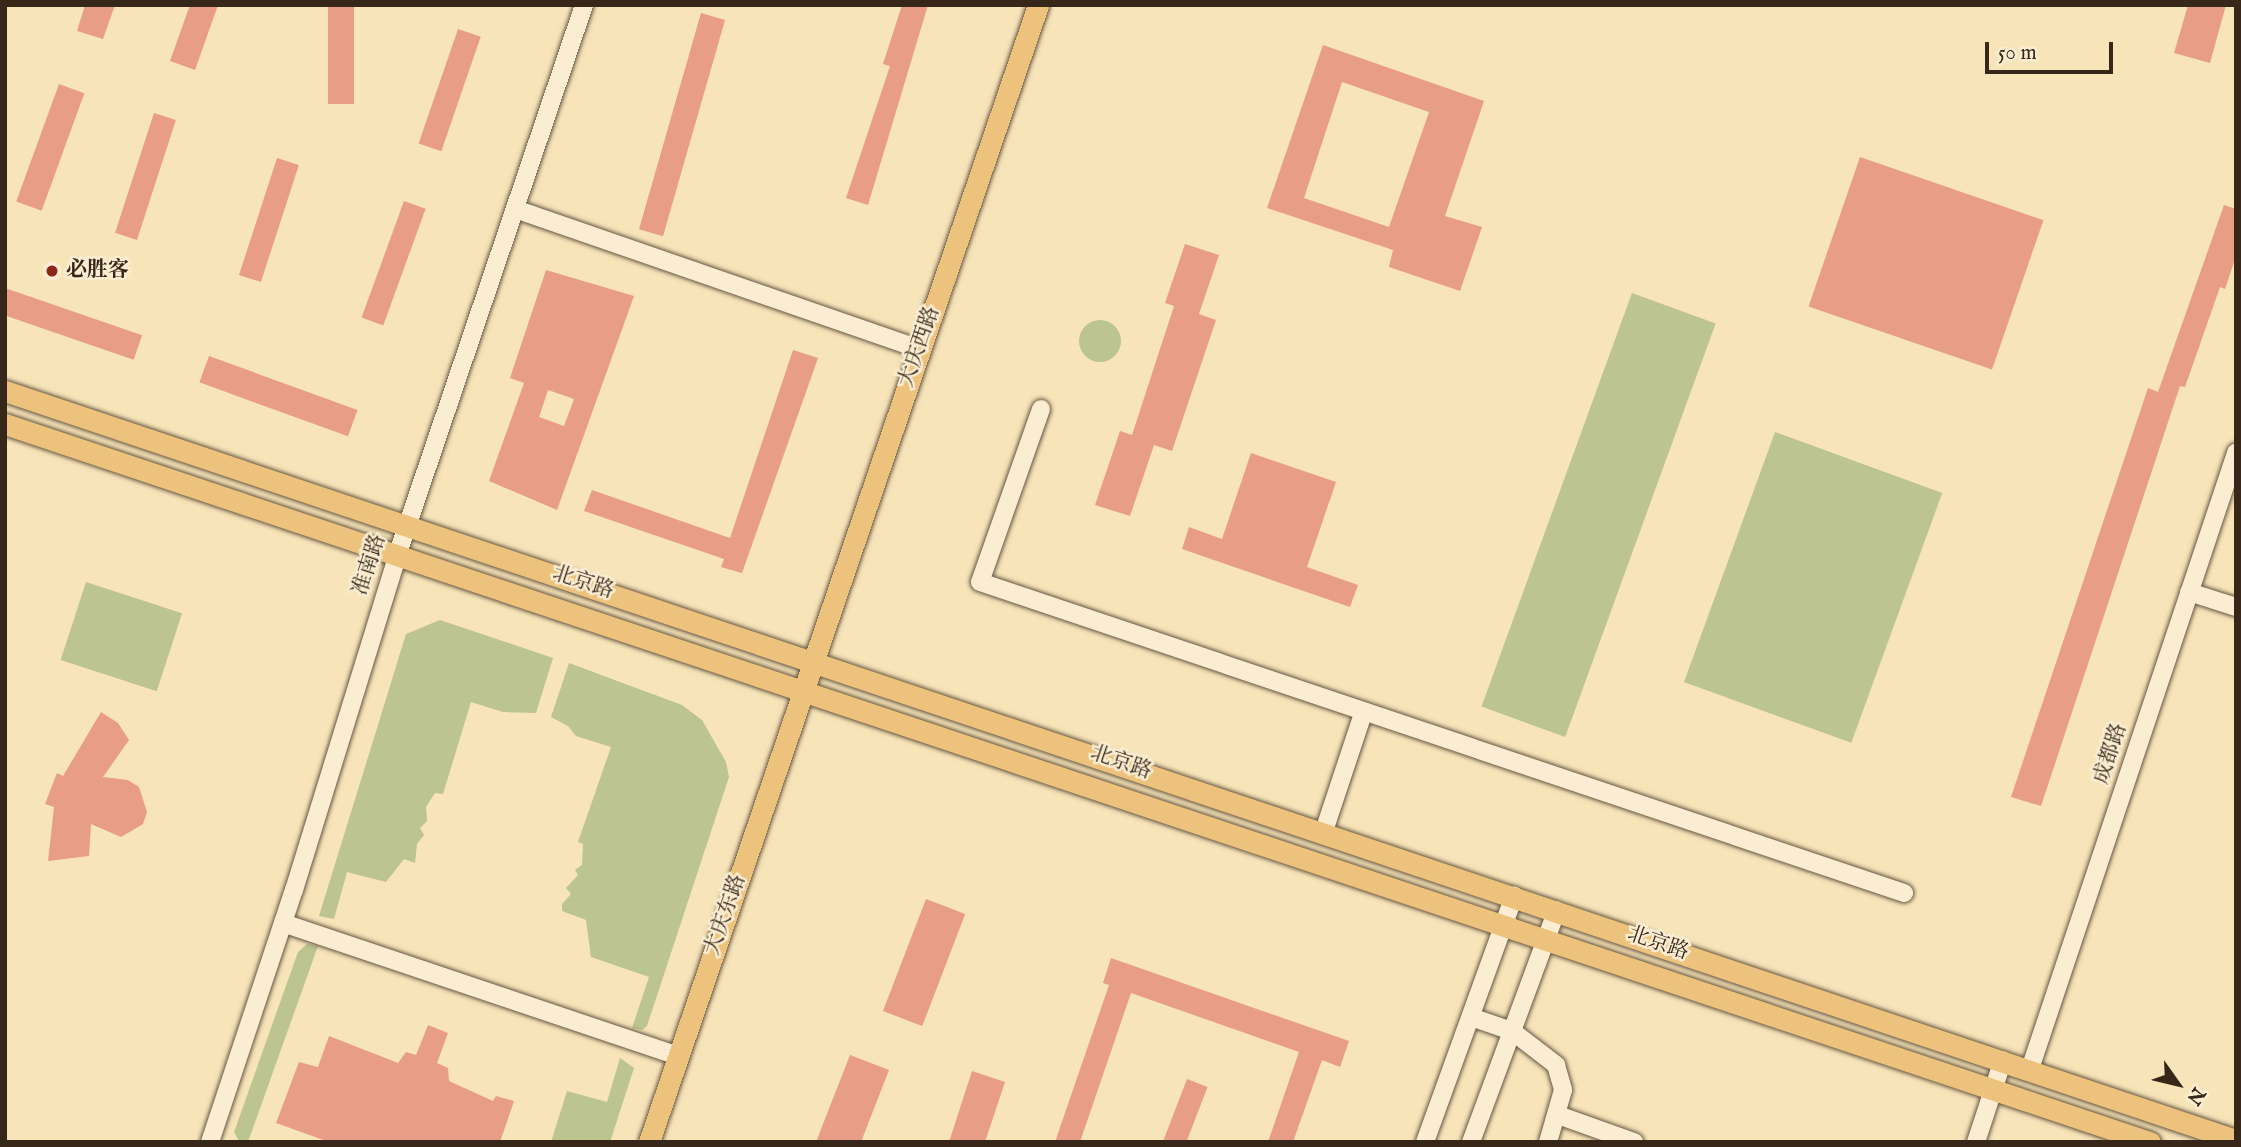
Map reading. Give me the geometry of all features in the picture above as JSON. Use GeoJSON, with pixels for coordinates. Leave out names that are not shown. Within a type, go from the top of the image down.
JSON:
{"type":"FeatureCollection","features":[{"type":"Feature","properties":{"kind":"main road","name":"大庆西路"},"geometry":{"type":"LineString","coordinates":[[803,688],[1038,5]]}},
{"type":"Feature","properties":{"kind":"main road","name":"北京路"},"geometry":{"type":"LineString","coordinates":[[5,391],[813,659],[2236,1140]]}},
{"type":"Feature","properties":{"kind":"main road","name":"北京路"},"geometry":{"type":"LineString","coordinates":[[5,424],[803,688],[2150,1142]]}},
{"type":"Feature","properties":{"kind":"main road","name":"大庆东路"},"geometry":{"type":"LineString","coordinates":[[649,1142],[803,688]]}},
{"type":"Feature","properties":{"kind":"street","name":"准南路"},"geometry":{"type":"LineString","coordinates":[[210,1142],[283,923],[407,525],[584,5]]}},
{"type":"Feature","properties":{"kind":"street"},"geometry":{"type":"LineString","coordinates":[[515,209],[920,349]]}},
{"type":"Feature","properties":{"kind":"street"},"geometry":{"type":"LineString","coordinates":[[1041,409],[980,582],[1904,893]]}},
{"type":"Feature","properties":{"kind":"street","name":"成都路"},"geometry":{"type":"LineString","coordinates":[[2030,1069],[2236,453]]}},
{"type":"Feature","properties":{"kind":"street"},"geometry":{"type":"LineString","coordinates":[[2189,592],[2236,607]]}},
{"type":"Feature","properties":{"kind":"street"},"geometry":{"type":"LineString","coordinates":[[1324,831],[1364,711]]}},
{"type":"Feature","properties":{"kind":"street"},"geometry":{"type":"LineString","coordinates":[[1425,1142],[1514,896]]}},
{"type":"Feature","properties":{"kind":"street"},"geometry":{"type":"LineString","coordinates":[[1471,1142],[1557,910]]}},
{"type":"Feature","properties":{"kind":"street"},"geometry":{"type":"LineString","coordinates":[[283,923],[678,1056]]}},
{"type":"Feature","properties":{"kind":"street"},"geometry":{"type":"LineString","coordinates":[[1471,1017],[1512,1031],[1556,1065],[1563,1090],[1558,1115],[1548,1142]]}},
{"type":"Feature","properties":{"kind":"street"},"geometry":{"type":"LineString","coordinates":[[1976,1142],[2003,1060]]}},
{"type":"Feature","properties":{"kind":"street"},"geometry":{"type":"LineString","coordinates":[[1558,1115],[1634,1142]]}},
{"type":"Feature","properties":{"kind":"green space"},"geometry":{"type":"Polygon","coordinates":[[[1632,293],[1716,323],[1565,737],[1482,706],[1632,293]]]}},
{"type":"Feature","properties":{"kind":"green space"},"geometry":{"type":"Polygon","coordinates":[[[1100,320],[1115,326],[1121,341],[1115,356],[1100,362],[1085,356],[1079,341],[1085,326],[1100,320]]]}},
{"type":"Feature","properties":{"kind":"green space"},"geometry":{"type":"Polygon","coordinates":[[[1775,432],[1942,493],[1851,743],[1684,682],[1775,432]]]}},
{"type":"Feature","properties":{"kind":"green space"},"geometry":{"type":"Polygon","coordinates":[[[86,582],[182,613],[157,691],[61,660],[86,582]]]}},
{"type":"Feature","properties":{"kind":"green space"},"geometry":{"type":"Polygon","coordinates":[[[440,620],[553,658],[536,713],[503,712],[471,702],[443,794],[435,793],[426,807],[427,821],[420,828],[424,835],[417,844],[415,863],[404,859],[386,882],[347,872],[334,919],[319,916],[406,634],[440,620]]]}},
{"type":"Feature","properties":{"kind":"green space"},"geometry":{"type":"Polygon","coordinates":[[[569,663],[682,705],[702,720],[726,762],[729,777],[647,1026],[642,1030],[632,1028],[649,977],[591,957],[586,920],[562,911],[562,904],[571,894],[566,888],[578,875],[575,870],[582,865],[583,844],[578,842],[611,747],[576,736],[568,726],[551,717],[569,663]]]}},
{"type":"Feature","properties":{"kind":"green space"},"geometry":{"type":"Polygon","coordinates":[[[307,944],[318,946],[248,1142],[239,1141],[234,1132],[298,952],[307,944]]]}},
{"type":"Feature","properties":{"kind":"green space"},"geometry":{"type":"Polygon","coordinates":[[[620,1058],[634,1068],[610,1142],[551,1142],[567,1091],[607,1102],[620,1058]]]}},
{"type":"Feature","properties":{"kind":"building"},"geometry":{"type":"Polygon","coordinates":[[[85,5],[115,5],[103,39],[77,31],[85,5]]]}},
{"type":"Feature","properties":{"kind":"building"},"geometry":{"type":"Polygon","coordinates":[[[190,5],[218,5],[195,70],[170,61],[190,5]]]}},
{"type":"Feature","properties":{"kind":"building"},"geometry":{"type":"Polygon","coordinates":[[[328,5],[354,5],[354,104],[328,104],[328,5]]]}},
{"type":"Feature","properties":{"kind":"building"},"geometry":{"type":"Polygon","coordinates":[[[902,5],[928,5],[868,205],[846,198],[890,66],[883,64],[902,5]]]}},
{"type":"Feature","properties":{"kind":"building"},"geometry":{"type":"Polygon","coordinates":[[[2188,5],[2226,5],[2210,63],[2174,53],[2188,5]]]}},
{"type":"Feature","properties":{"kind":"building"},"geometry":{"type":"Polygon","coordinates":[[[701,13],[725,20],[663,236],[639,229],[701,13]]]}},
{"type":"Feature","properties":{"kind":"building"},"geometry":{"type":"Polygon","coordinates":[[[458,29],[481,37],[441,151],[419,143],[458,29]]]}},
{"type":"Feature","properties":{"kind":"building"},"geometry":{"type":"Polygon","coordinates":[[[1323,45],[1484,101],[1445,216],[1482,227],[1460,291],[1389,267],[1393,250],[1267,208],[1323,45]],[[1342,82],[1304,198],[1389,227],[1429,112],[1342,82]]]}},
{"type":"Feature","properties":{"kind":"building"},"geometry":{"type":"Polygon","coordinates":[[[59,84],[84,93],[42,211],[16,201],[59,84]]]}},
{"type":"Feature","properties":{"kind":"building"},"geometry":{"type":"Polygon","coordinates":[[[154,113],[176,120],[137,240],[115,233],[154,113]]]}},
{"type":"Feature","properties":{"kind":"building"},"geometry":{"type":"Polygon","coordinates":[[[1860,157],[2043,220],[1992,370],[1809,306],[1860,157]]]}},
{"type":"Feature","properties":{"kind":"building"},"geometry":{"type":"Polygon","coordinates":[[[277,158],[299,165],[261,282],[239,275],[277,158]]]}},
{"type":"Feature","properties":{"kind":"building"},"geometry":{"type":"Polygon","coordinates":[[[404,201],[426,209],[383,325],[362,318],[404,201]]]}},
{"type":"Feature","properties":{"kind":"building"},"geometry":{"type":"Polygon","coordinates":[[[2224,205],[2236,209],[2236,256],[2225,289],[2220,287],[2185,387],[2180,386],[2041,806],[2011,797],[2148,388],[2158,392],[2224,205]]]}},
{"type":"Feature","properties":{"kind":"building"},"geometry":{"type":"Polygon","coordinates":[[[1185,244],[1219,255],[1199,314],[1216,320],[1172,451],[1154,445],[1130,516],[1095,505],[1120,431],[1132,435],[1174,306],[1165,303],[1185,244]]]}},
{"type":"Feature","properties":{"kind":"building"},"geometry":{"type":"Polygon","coordinates":[[[546,270],[634,296],[557,510],[489,481],[524,383],[510,378],[546,270]],[[548,390],[539,417],[564,426],[574,399],[548,390]]]}},
{"type":"Feature","properties":{"kind":"building"},"geometry":{"type":"Polygon","coordinates":[[[5,288],[142,335],[134,360],[5,315],[5,288]]]}},
{"type":"Feature","properties":{"kind":"building"},"geometry":{"type":"Polygon","coordinates":[[[793,350],[818,358],[742,573],[721,567],[724,559],[584,511],[592,490],[730,538],[793,350]]]}},
{"type":"Feature","properties":{"kind":"building"},"geometry":{"type":"Polygon","coordinates":[[[209,356],[357,410],[348,436],[199,382],[209,356]]]}},
{"type":"Feature","properties":{"kind":"building"},"geometry":{"type":"Polygon","coordinates":[[[1251,453],[1336,482],[1307,567],[1358,585],[1350,607],[1182,549],[1189,527],[1222,539],[1251,453]]]}},
{"type":"Feature","properties":{"kind":"building"},"geometry":{"type":"Polygon","coordinates":[[[101,712],[118,723],[129,740],[103,777],[128,780],[139,787],[147,812],[143,824],[121,837],[91,824],[89,856],[48,861],[54,807],[45,804],[57,773],[63,776],[101,712]]]}},
{"type":"Feature","properties":{"kind":"building"},"geometry":{"type":"Polygon","coordinates":[[[926,899],[965,914],[922,1026],[883,1011],[926,899]]]}},
{"type":"Feature","properties":{"kind":"building"},"geometry":{"type":"Polygon","coordinates":[[[1111,958],[1349,1041],[1340,1067],[1322,1060],[1293,1142],[1268,1142],[1299,1052],[1131,993],[1080,1142],[1055,1142],[1109,985],[1103,983],[1111,958]]]}},
{"type":"Feature","properties":{"kind":"building"},"geometry":{"type":"Polygon","coordinates":[[[428,1025],[448,1033],[437,1063],[448,1068],[449,1081],[493,1101],[496,1096],[514,1101],[500,1142],[329,1142],[276,1123],[299,1062],[318,1067],[329,1036],[398,1063],[406,1052],[416,1055],[428,1025]]]}},
{"type":"Feature","properties":{"kind":"building"},"geometry":{"type":"Polygon","coordinates":[[[850,1055],[889,1070],[861,1142],[816,1142],[850,1055]]]}},
{"type":"Feature","properties":{"kind":"building"},"geometry":{"type":"Polygon","coordinates":[[[972,1071],[1005,1082],[985,1142],[949,1142],[972,1071]]]}},
{"type":"Feature","properties":{"kind":"building"},"geometry":{"type":"Polygon","coordinates":[[[1187,1079],[1208,1087],[1186,1142],[1163,1142],[1187,1079]]]}},
{"type":"Feature","properties":{"kind":"place","name":"必胜客"},"geometry":{"type":"Point","coordinates":[52,271]}}]}
